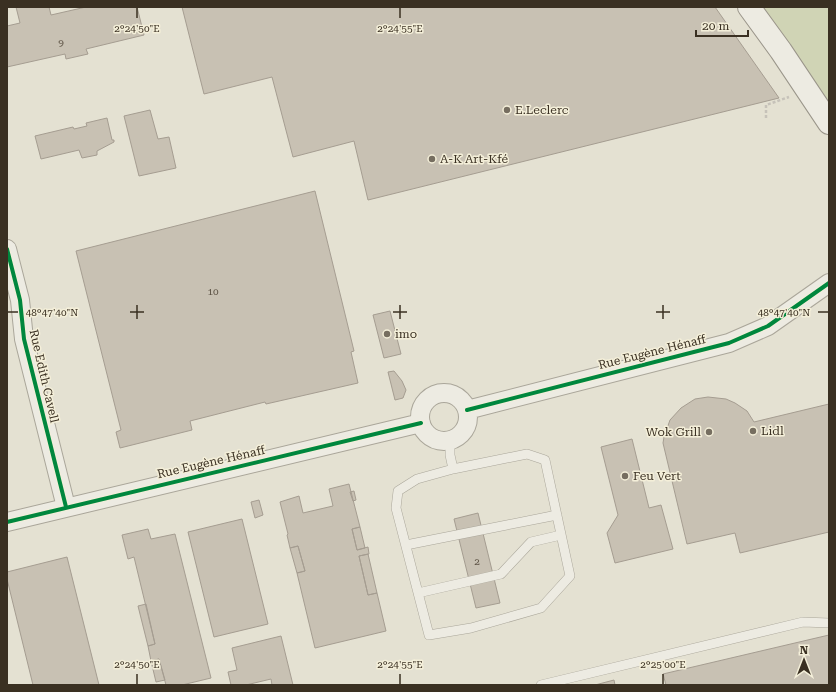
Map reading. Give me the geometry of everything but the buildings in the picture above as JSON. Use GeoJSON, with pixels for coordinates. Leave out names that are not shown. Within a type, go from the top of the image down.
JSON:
{"type":"FeatureCollection","features":[{"type":"Feature","properties":{"kind":"main road"},"geometry":{"type":"LineString","coordinates":[[749,7],[781,51],[829,123]]}},
{"type":"Feature","properties":{"kind":"street","name":"Rue Edith Cavell"},"geometry":{"type":"LineString","coordinates":[[7,249],[20,300],[24,339],[66,507]]}},
{"type":"Feature","properties":{"kind":"street","name":"Rue Eugène Hénaff"},"geometry":{"type":"LineString","coordinates":[[467,410],[729,343],[768,326],[829,283]]}},
{"type":"Feature","properties":{"kind":"street"},"geometry":{"type":"LineString","coordinates":[[438,393],[452,394],[464,403],[467,410],[468,417],[466,425],[457,436],[450,440],[443,441],[432,437],[420,423],[421,408],[431,396],[438,393]]}},
{"type":"Feature","properties":{"kind":"street","name":"Rue Eugène Hénaff"},"geometry":{"type":"LineString","coordinates":[[7,522],[420,423]]}},
{"type":"Feature","properties":{"kind":"lane"},"geometry":{"type":"LineString","coordinates":[[450,440],[450,455],[453,469]]}},
{"type":"Feature","properties":{"kind":"lane"},"geometry":{"type":"LineString","coordinates":[[527,454],[545,460],[557,515],[570,576],[541,608],[472,628],[429,635],[396,508],[398,491],[417,479],[453,469],[527,454]]}},
{"type":"Feature","properties":{"kind":"lane"},"geometry":{"type":"LineString","coordinates":[[406,545],[557,515]]}},
{"type":"Feature","properties":{"kind":"lane"},"geometry":{"type":"LineString","coordinates":[[418,593],[501,574],[532,542],[561,535]]}},
{"type":"Feature","properties":{"kind":"lane"},"geometry":{"type":"LineString","coordinates":[[542,685],[803,622],[829,624]]}},
{"type":"Feature","properties":{"kind":"path"},"geometry":{"type":"LineString","coordinates":[[766,118],[766,105],[784,100]]}},
{"type":"Feature","properties":{"kind":"green space"},"geometry":{"type":"Polygon","coordinates":[[[759,7],[829,7],[829,113],[759,7]]]}},
{"type":"Feature","properties":{"kind":"cycle path"},"geometry":{"type":"LineString","coordinates":[[7,249],[20,300],[24,339],[66,507]]}},
{"type":"Feature","properties":{"kind":"cycle path"},"geometry":{"type":"LineString","coordinates":[[467,410],[729,343],[768,326],[829,283]]}},
{"type":"Feature","properties":{"kind":"cycle path"},"geometry":{"type":"LineString","coordinates":[[7,522],[421,423]]}},
{"type":"Feature","properties":{"kind":"place","name":"E.Leclerc"},"geometry":{"type":"Point","coordinates":[507,110]}},
{"type":"Feature","properties":{"kind":"place","name":"A-K Art-Kfé"},"geometry":{"type":"Point","coordinates":[432,159]}},
{"type":"Feature","properties":{"kind":"place","name":"imo"},"geometry":{"type":"Point","coordinates":[387,334]}},
{"type":"Feature","properties":{"kind":"place","name":"Lidl"},"geometry":{"type":"Point","coordinates":[753,431]}},
{"type":"Feature","properties":{"kind":"place","name":"Wok Grill"},"geometry":{"type":"Point","coordinates":[709,432]}},
{"type":"Feature","properties":{"kind":"place","name":"Feu Vert"},"geometry":{"type":"Point","coordinates":[625,476]}}]}
